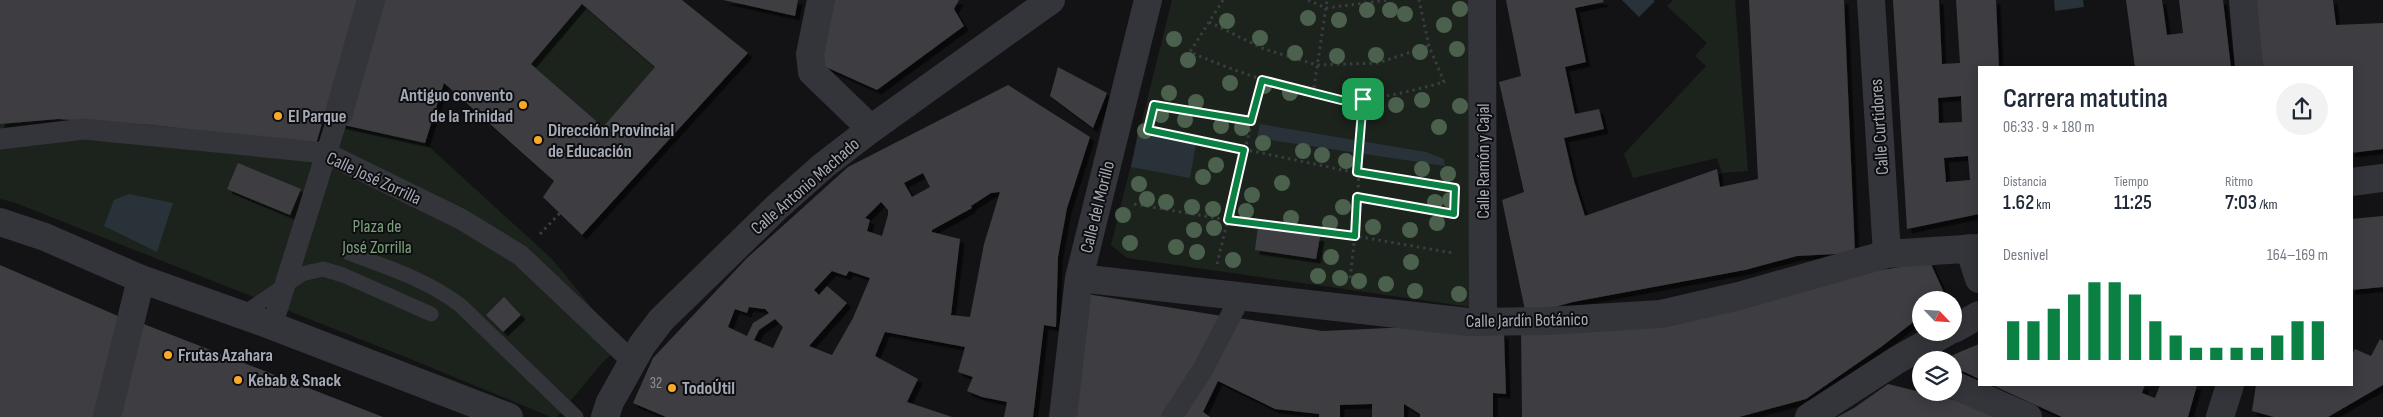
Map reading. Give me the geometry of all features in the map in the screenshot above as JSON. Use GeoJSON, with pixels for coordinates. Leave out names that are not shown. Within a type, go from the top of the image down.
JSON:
{"type":"FeatureCollection","features":[{"type":"Feature","properties":{"kind":"street"},"geometry":{"type":"LineString","coordinates":[[272,326],[339,113],[371,0]]}},
{"type":"Feature","properties":{"kind":"street"},"geometry":{"type":"LineString","coordinates":[[821,0],[810,54],[812,72],[871,129]]}},
{"type":"Feature","properties":{"kind":"street","name":"Calle Antonio Machado"},"geometry":{"type":"LineString","coordinates":[[605,417],[610,402],[632,362],[661,320],[777,206],[823,166],[871,129],[1051,0]]}},
{"type":"Feature","properties":{"kind":"street","name":"Calle del Morillo"},"geometry":{"type":"LineString","coordinates":[[1063,417],[1079,278],[1148,0]]}},
{"type":"Feature","properties":{"kind":"street","name":"Calle Ramón y Cajal"},"geometry":{"type":"LineString","coordinates":[[1482,0],[1483,322]]}},
{"type":"Feature","properties":{"kind":"street","name":"Calle Curtidores"},"geometry":{"type":"LineString","coordinates":[[1871,0],[1887,254]]}},
{"type":"Feature","properties":{"kind":"street"},"geometry":{"type":"LineString","coordinates":[[2243,0],[2249,66]]}},
{"type":"Feature","properties":{"kind":"street","name":"Calle José Zorrilla"},"geometry":{"type":"LineString","coordinates":[[0,139],[84,129],[326,153],[461,219],[520,255],[632,362]]}},
{"type":"Feature","properties":{"kind":"street"},"geometry":{"type":"LineString","coordinates":[[2353,182],[2383,178]]}},
{"type":"Feature","properties":{"kind":"street"},"geometry":{"type":"LineString","coordinates":[[0,222],[44,238],[141,279],[272,326],[509,417]]}},
{"type":"Feature","properties":{"kind":"street","name":"Calle Jardín Botánico"},"geometry":{"type":"LineString","coordinates":[[1079,278],[1483,322],[1547,322],[1661,314],[1739,296],[1887,254],[1974,248],[1978,273]]}},
{"type":"Feature","properties":{"kind":"street"},"geometry":{"type":"LineString","coordinates":[[107,417],[141,279]]}},
{"type":"Feature","properties":{"kind":"street"},"geometry":{"type":"LineString","coordinates":[[1172,417],[1203,369],[1241,296]]}},
{"type":"Feature","properties":{"kind":"street"},"geometry":{"type":"LineString","coordinates":[[1962,325],[1978,316]]}},
{"type":"Feature","properties":{"kind":"street"},"geometry":{"type":"LineString","coordinates":[[1809,417],[1909,365],[1937,341]]}},
{"type":"Feature","properties":{"kind":"street"},"geometry":{"type":"LineString","coordinates":[[2220,417],[2230,386]]}},
{"type":"Feature","properties":{"kind":"street"},"geometry":{"type":"LineString","coordinates":[[1962,388],[2028,417]]}},
{"type":"Feature","properties":{"kind":"lane"},"geometry":{"type":"LineString","coordinates":[[350,253],[395,270],[446,294],[460,305],[576,417]]}},
{"type":"Feature","properties":{"kind":"lane"},"geometry":{"type":"LineString","coordinates":[[241,315],[302,274],[323,269],[344,275],[431,314]]}},
{"type":"Feature","properties":{"kind":"path"},"geometry":{"type":"LineString","coordinates":[[1223,0],[1190,52],[1237,72],[1262,80],[1341,100],[1363,99],[1410,91],[1444,82],[1429,46],[1419,0]]}},
{"type":"Feature","properties":{"kind":"path"},"geometry":{"type":"LineString","coordinates":[[1308,0],[1326,8],[1388,0]]}},
{"type":"Feature","properties":{"kind":"path"},"geometry":{"type":"LineString","coordinates":[[1313,94],[1327,0]]}},
{"type":"Feature","properties":{"kind":"path"},"geometry":{"type":"LineString","coordinates":[[1209,22],[1264,49],[1316,66],[1378,63],[1429,46]]}},
{"type":"Feature","properties":{"kind":"path"},"geometry":{"type":"LineString","coordinates":[[1217,264],[1262,80]]}},
{"type":"Feature","properties":{"kind":"path"},"geometry":{"type":"LineString","coordinates":[[1350,285],[1355,236],[1357,172],[1363,99]]}},
{"type":"Feature","properties":{"kind":"path"},"geometry":{"type":"LineString","coordinates":[[1152,113],[1154,105],[1251,121]]}},
{"type":"Feature","properties":{"kind":"path"},"geometry":{"type":"LineString","coordinates":[[1150,121],[1148,130],[1357,172],[1455,188]]}},
{"type":"Feature","properties":{"kind":"path"},"geometry":{"type":"LineString","coordinates":[[1357,197],[1454,214],[1454,206]]}},
{"type":"Feature","properties":{"kind":"path"},"geometry":{"type":"LineString","coordinates":[[1134,204],[1228,220],[1355,236],[1456,254]]}},
{"type":"Feature","properties":{"kind":"green space"},"geometry":{"type":"Polygon","coordinates":[[[1172,0],[1468,0],[1470,307],[1127,258],[1111,245],[1172,0]]]}},
{"type":"Feature","properties":{"kind":"green space"},"geometry":{"type":"Polygon","coordinates":[[[1673,0],[1735,0],[1748,171],[1722,173],[1717,158],[1633,178],[1624,154],[1706,66],[1695,56],[1707,43],[1667,6],[1673,0]]]}},
{"type":"Feature","properties":{"kind":"green space"},"geometry":{"type":"Polygon","coordinates":[[[582,4],[655,67],[603,127],[531,64],[582,4]]]}},
{"type":"Feature","properties":{"kind":"green space","name":"Plaza de José Zorrilla"},"geometry":{"type":"Polygon","coordinates":[[[58,119],[322,122],[425,143],[552,259],[622,345],[602,363],[557,417],[551,417],[408,358],[13,202],[0,199],[0,124],[58,119]]]}},
{"type":"Feature","properties":{"kind":"shaded area"},"geometry":{"type":"Polygon","coordinates":[[[1622,0],[1653,0],[1655,1],[1639,17],[1622,0]]]}},
{"type":"Feature","properties":{"kind":"shaded area"},"geometry":{"type":"Polygon","coordinates":[[[2054,0],[2083,0],[2084,7],[2055,11],[2054,0]]]}},
{"type":"Feature","properties":{"kind":"shaded area"},"geometry":{"type":"Polygon","coordinates":[[[1260,124],[1426,152],[1444,159],[1445,166],[1257,138],[1260,124]]]}},
{"type":"Feature","properties":{"kind":"shaded area"},"geometry":{"type":"Polygon","coordinates":[[[1138,133],[1196,144],[1190,178],[1131,167],[1138,133]]]}},
{"type":"Feature","properties":{"kind":"shaded area"},"geometry":{"type":"Polygon","coordinates":[[[129,194],[173,203],[157,252],[104,226],[114,200],[129,194]]]}},
{"type":"Feature","properties":{"kind":"building"},"geometry":{"type":"Polygon","coordinates":[[[0,0],[358,0],[316,144],[152,125],[58,119],[0,124],[0,0]]]}},
{"type":"Feature","properties":{"kind":"building","name":"Antiguo convento de la Trinidad"},"geometry":{"type":"Polygon","coordinates":[[[378,0],[682,0],[748,53],[582,235],[543,197],[554,181],[444,83],[425,143],[339,124],[378,0]],[[582,4],[531,64],[603,127],[655,67],[582,4]]]}},
{"type":"Feature","properties":{"kind":"building"},"geometry":{"type":"Polygon","coordinates":[[[723,0],[798,0],[795,16],[723,0]]]}},
{"type":"Feature","properties":{"kind":"building"},"geometry":{"type":"Polygon","coordinates":[[[833,0],[959,0],[954,9],[964,26],[877,90],[817,63],[833,0]]]}},
{"type":"Feature","properties":{"kind":"building"},"geometry":{"type":"Polygon","coordinates":[[[1506,0],[1603,0],[1604,2],[1575,8],[1586,62],[1565,67],[1575,114],[1599,109],[1604,129],[1564,138],[1574,181],[1585,216],[1717,169],[1720,187],[1758,179],[1749,0],[1844,0],[1855,253],[1797,256],[1745,270],[1573,302],[1526,315],[1502,200],[1524,192],[1499,82],[1521,76],[1506,0]]]}},
{"type":"Feature","properties":{"kind":"building"},"geometry":{"type":"Polygon","coordinates":[[[1893,0],[1939,0],[1942,64],[1960,63],[1956,0],[1996,0],[1999,66],[1978,66],[1978,214],[1907,229],[1893,0]],[[1961,96],[1938,98],[1939,123],[1962,122],[1961,96]],[[1968,156],[1944,158],[1946,182],[1970,180],[1968,156]]]}},
{"type":"Feature","properties":{"kind":"building"},"geometry":{"type":"Polygon","coordinates":[[[2126,0],[2162,0],[2167,35],[2183,33],[2179,0],[2223,0],[2231,66],[2135,66],[2126,0]]]}},
{"type":"Feature","properties":{"kind":"building"},"geometry":{"type":"Polygon","coordinates":[[[2255,0],[2333,0],[2336,25],[2383,23],[2383,149],[2353,153],[2353,66],[2263,66],[2255,0]]]}},
{"type":"Feature","properties":{"kind":"building"},"geometry":{"type":"Polygon","coordinates":[[[1058,67],[1107,93],[1093,128],[1050,96],[1058,67]]]}},
{"type":"Feature","properties":{"kind":"building"},"geometry":{"type":"Polygon","coordinates":[[[1008,85],[1090,137],[1067,208],[1058,257],[1056,327],[1044,325],[1033,417],[1004,417],[1007,402],[982,397],[967,391],[973,377],[958,372],[965,347],[885,332],[875,356],[918,379],[907,402],[952,417],[666,417],[633,403],[653,358],[747,258],[848,167],[1008,85]],[[923,173],[904,183],[912,197],[930,187],[923,173]],[[1000,192],[991,193],[971,206],[972,208],[932,230],[932,232],[960,239],[951,315],[970,317],[984,244],[1000,192]],[[881,202],[865,218],[870,220],[867,231],[882,236],[888,210],[881,202]],[[832,271],[814,290],[819,295],[827,286],[847,303],[809,346],[832,355],[853,318],[870,278],[849,271],[846,276],[832,271]],[[749,307],[747,313],[735,309],[728,327],[747,336],[753,323],[769,313],[765,309],[749,307]],[[775,319],[759,330],[754,340],[773,348],[783,327],[775,319]]]}},
{"type":"Feature","properties":{"kind":"building"},"geometry":{"type":"Polygon","coordinates":[[[238,163],[301,189],[290,215],[227,189],[238,163]]]}},
{"type":"Feature","properties":{"kind":"building"},"geometry":{"type":"Polygon","coordinates":[[[2383,216],[2383,287],[2353,290],[2353,219],[2383,216]]]}},
{"type":"Feature","properties":{"kind":"building"},"geometry":{"type":"Polygon","coordinates":[[[1258,227],[1320,237],[1316,259],[1255,250],[1258,227]]]}},
{"type":"Feature","properties":{"kind":"building"},"geometry":{"type":"Polygon","coordinates":[[[1930,262],[1943,291],[1912,291],[1912,323],[1806,399],[1739,417],[1522,417],[1521,330],[1930,262]]]}},
{"type":"Feature","properties":{"kind":"building"},"geometry":{"type":"Polygon","coordinates":[[[0,265],[118,316],[95,417],[0,417],[0,265]]]}},
{"type":"Feature","properties":{"kind":"building"},"geometry":{"type":"Polygon","coordinates":[[[1087,294],[1222,316],[1205,354],[1162,417],[1072,417],[1087,294]]]}},
{"type":"Feature","properties":{"kind":"building"},"geometry":{"type":"Polygon","coordinates":[[[504,297],[521,315],[503,332],[486,315],[504,297]]]}},
{"type":"Feature","properties":{"kind":"building"},"geometry":{"type":"Polygon","coordinates":[[[1238,318],[1322,331],[1411,327],[1504,334],[1506,394],[1493,393],[1493,417],[1420,417],[1420,414],[1404,404],[1404,417],[1372,417],[1372,404],[1340,405],[1340,417],[1319,417],[1319,414],[1275,409],[1218,381],[1203,412],[1210,417],[1180,417],[1238,318]]]}},
{"type":"Feature","properties":{"kind":"building"},"geometry":{"type":"Polygon","coordinates":[[[141,323],[383,417],[120,417],[141,323]]]}},
{"type":"Feature","properties":{"kind":"building"},"geometry":{"type":"Polygon","coordinates":[[[2380,339],[2383,341],[2383,385],[2328,417],[2274,417],[2252,411],[2256,386],[2353,386],[2353,352],[2355,349],[2371,356],[2380,339]]]}},
{"type":"Feature","properties":{"kind":"building"},"geometry":{"type":"Polygon","coordinates":[[[1978,344],[1978,379],[1962,371],[1962,351],[1978,344]]]}},
{"type":"Feature","properties":{"kind":"building"},"geometry":{"type":"Polygon","coordinates":[[[1888,384],[1912,390],[1912,401],[1958,401],[1991,409],[2010,417],[1837,417],[1854,408],[1888,384]]]}},
{"type":"Feature","properties":{"kind":"building"},"geometry":{"type":"Polygon","coordinates":[[[1994,386],[2145,386],[2142,393],[2155,398],[2160,386],[2197,386],[2188,417],[2062,417],[1994,386]]]}},
{"type":"Feature","properties":{"kind":"place","name":"Antiguo convento de la Trinidad"},"geometry":{"type":"Point","coordinates":[523,105]}},
{"type":"Feature","properties":{"kind":"place","name":"El Parque"},"geometry":{"type":"Point","coordinates":[278,116]}},
{"type":"Feature","properties":{"kind":"place","name":"Dirección Provincial de Educación"},"geometry":{"type":"Point","coordinates":[538,140]}},
{"type":"Feature","properties":{"kind":"place","name":"Frutas Azahara"},"geometry":{"type":"Point","coordinates":[168,355]}},
{"type":"Feature","properties":{"kind":"place","name":"Kebab & Snack"},"geometry":{"type":"Point","coordinates":[238,380]}},
{"type":"Feature","properties":{"kind":"place","name":"TodoÚtil"},"geometry":{"type":"Point","coordinates":[672,388]}},
{"type":"Feature","properties":{"kind":"route"},"geometry":{"type":"LineString","coordinates":[[1262,80],[1341,100],[1363,99],[1357,172],[1455,188],[1454,214],[1357,197],[1355,236],[1228,220],[1244,150],[1148,130],[1154,105],[1251,121],[1262,80]]}}]}
